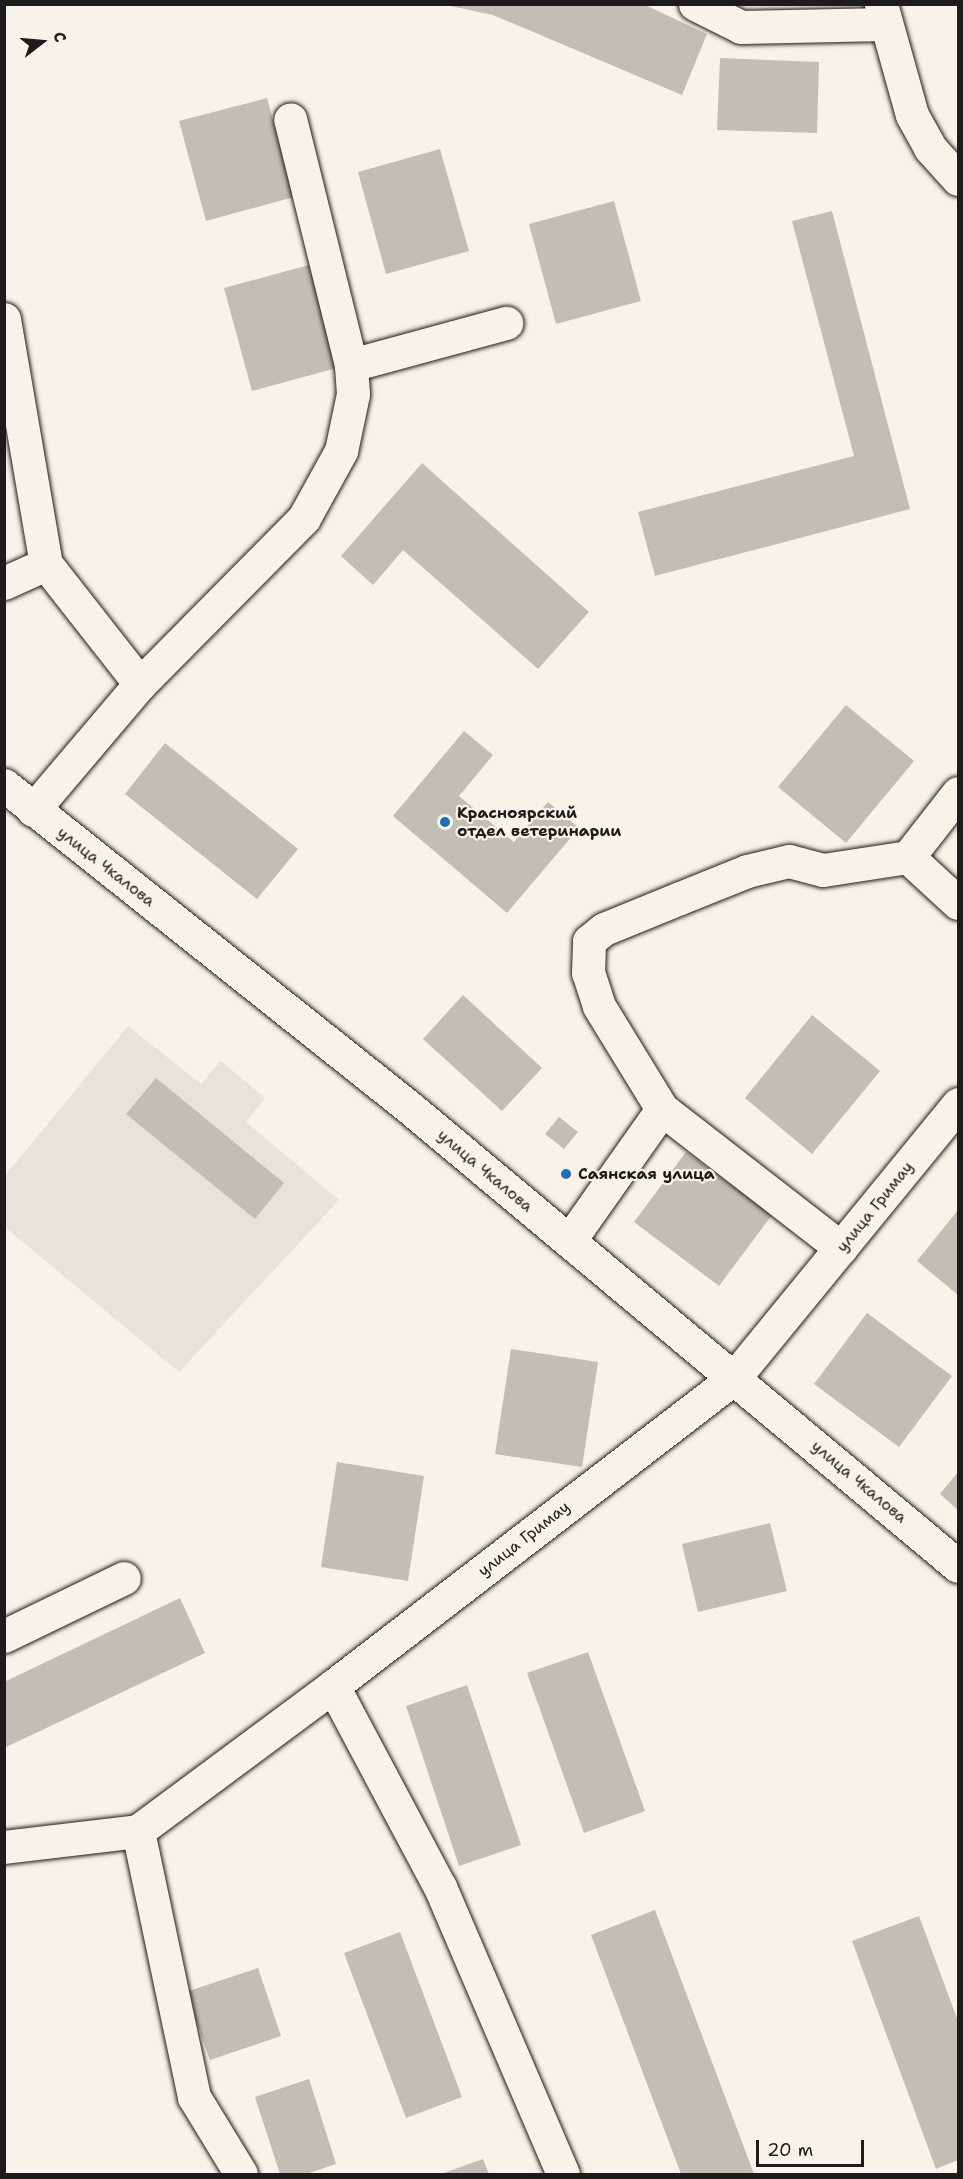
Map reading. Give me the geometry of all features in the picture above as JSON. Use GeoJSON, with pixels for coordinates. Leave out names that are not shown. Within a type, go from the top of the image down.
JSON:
{"type":"FeatureCollection","features":[{"type":"Feature","properties":{"kind":"street"},"geometry":{"type":"LineString","coordinates":[[695,4],[741,27],[884,14],[912,115],[921,135],[958,179]]}},
{"type":"Feature","properties":{"kind":"street"},"geometry":{"type":"LineString","coordinates":[[33,810],[140,684],[304,518],[341,451],[353,394],[351,365],[290,118]]}},
{"type":"Feature","properties":{"kind":"street"},"geometry":{"type":"LineString","coordinates":[[4,319],[46,564],[140,684]]}},
{"type":"Feature","properties":{"kind":"street"},"geometry":{"type":"LineString","coordinates":[[351,365],[506,323]]}},
{"type":"Feature","properties":{"kind":"street"},"geometry":{"type":"LineString","coordinates":[[4,583],[46,564]]}},
{"type":"Feature","properties":{"kind":"street","name":"улица Чкалова"},"geometry":{"type":"LineString","coordinates":[[4,786],[410,1108],[958,1566]]}},
{"type":"Feature","properties":{"kind":"street"},"geometry":{"type":"LineString","coordinates":[[841,1248],[662,1109],[599,1006],[588,973],[590,941],[604,929],[747,871],[789,861],[823,870],[908,857],[958,793]]}},
{"type":"Feature","properties":{"kind":"street"},"geometry":{"type":"LineString","coordinates":[[908,857],[958,903]]}},
{"type":"Feature","properties":{"kind":"street","name":"улица Гримау"},"geometry":{"type":"LineString","coordinates":[[4,1847],[138,1831],[333,1686],[734,1378],[958,1104]]}},
{"type":"Feature","properties":{"kind":"street"},"geometry":{"type":"LineString","coordinates":[[569,1241],[662,1109]]}},
{"type":"Feature","properties":{"kind":"street"},"geometry":{"type":"LineString","coordinates":[[4,1636],[124,1578]]}},
{"type":"Feature","properties":{"kind":"street"},"geometry":{"type":"LineString","coordinates":[[333,1686],[440,1887],[563,2175]]}},
{"type":"Feature","properties":{"kind":"street"},"geometry":{"type":"LineString","coordinates":[[138,1831],[194,2097],[241,2175]]}},
{"type":"Feature","properties":{"kind":"shaded area"},"geometry":{"type":"Polygon","coordinates":[[[128,1026],[201,1084],[221,1061],[265,1098],[246,1122],[339,1200],[179,1372],[5,1227],[5,1176],[128,1026]]]}},
{"type":"Feature","properties":{"kind":"building"},"geometry":{"type":"Polygon","coordinates":[[[441,4],[643,4],[707,34],[682,95],[493,15],[441,4]]]}},
{"type":"Feature","properties":{"kind":"building"},"geometry":{"type":"Polygon","coordinates":[[[720,58],[819,62],[817,133],[717,130],[720,58]]]}},
{"type":"Feature","properties":{"kind":"building"},"geometry":{"type":"Polygon","coordinates":[[[267,98],[294,197],[206,221],[179,121],[267,98]]]}},
{"type":"Feature","properties":{"kind":"building"},"geometry":{"type":"Polygon","coordinates":[[[440,149],[469,251],[386,274],[358,172],[440,149]]]}},
{"type":"Feature","properties":{"kind":"building"},"geometry":{"type":"Polygon","coordinates":[[[614,201],[641,301],[556,324],[529,224],[614,201]]]}},
{"type":"Feature","properties":{"kind":"building"},"geometry":{"type":"Polygon","coordinates":[[[832,211],[910,509],[655,576],[638,512],[854,456],[792,221],[832,211]]]}},
{"type":"Feature","properties":{"kind":"building"},"geometry":{"type":"Polygon","coordinates":[[[309,265],[337,368],[252,391],[224,288],[309,265]]]}},
{"type":"Feature","properties":{"kind":"building"},"geometry":{"type":"Polygon","coordinates":[[[422,463],[589,612],[538,669],[403,550],[373,585],[341,556],[422,463]]]}},
{"type":"Feature","properties":{"kind":"building"},"geometry":{"type":"Polygon","coordinates":[[[846,705],[914,761],[846,843],[778,787],[846,705]]]}},
{"type":"Feature","properties":{"kind":"building","name":"Красноярский отдел ветеринарии"},"geometry":{"type":"Polygon","coordinates":[[[464,731],[493,755],[459,796],[514,842],[548,802],[579,828],[507,913],[393,816],[464,731]]]}},
{"type":"Feature","properties":{"kind":"building"},"geometry":{"type":"Polygon","coordinates":[[[165,743],[298,849],[257,899],[125,794],[165,743]]]}},
{"type":"Feature","properties":{"kind":"building"},"geometry":{"type":"Polygon","coordinates":[[[463,995],[542,1068],[502,1111],[423,1039],[463,995]]]}},
{"type":"Feature","properties":{"kind":"building"},"geometry":{"type":"Polygon","coordinates":[[[812,1015],[880,1071],[812,1154],[745,1098],[812,1015]]]}},
{"type":"Feature","properties":{"kind":"building"},"geometry":{"type":"Polygon","coordinates":[[[156,1078],[284,1183],[255,1219],[126,1114],[156,1078]]]}},
{"type":"Feature","properties":{"kind":"building"},"geometry":{"type":"Polygon","coordinates":[[[559,1117],[578,1132],[564,1149],[545,1134],[559,1117]]]}},
{"type":"Feature","properties":{"kind":"building"},"geometry":{"type":"Polygon","coordinates":[[[686,1152],[772,1215],[719,1286],[634,1222],[686,1152]]]}},
{"type":"Feature","properties":{"kind":"building"},"geometry":{"type":"Polygon","coordinates":[[[958,1210],[958,1295],[917,1261],[958,1210]]]}},
{"type":"Feature","properties":{"kind":"building"},"geometry":{"type":"Polygon","coordinates":[[[867,1313],[952,1376],[899,1447],[814,1384],[867,1313]]]}},
{"type":"Feature","properties":{"kind":"building"},"geometry":{"type":"Polygon","coordinates":[[[511,1349],[598,1362],[582,1467],[495,1454],[511,1349]]]}},
{"type":"Feature","properties":{"kind":"building"},"geometry":{"type":"Polygon","coordinates":[[[337,1462],[424,1476],[408,1581],[321,1567],[337,1462]]]}},
{"type":"Feature","properties":{"kind":"building"},"geometry":{"type":"Polygon","coordinates":[[[958,1472],[958,1510],[940,1494],[958,1472]]]}},
{"type":"Feature","properties":{"kind":"building"},"geometry":{"type":"Polygon","coordinates":[[[770,1523],[787,1591],[698,1612],[682,1544],[770,1523]]]}},
{"type":"Feature","properties":{"kind":"building"},"geometry":{"type":"Polygon","coordinates":[[[180,1598],[205,1653],[4,1748],[4,1682],[180,1598]]]}},
{"type":"Feature","properties":{"kind":"building"},"geometry":{"type":"Polygon","coordinates":[[[588,1652],[645,1811],[584,1833],[527,1673],[588,1652]]]}},
{"type":"Feature","properties":{"kind":"building"},"geometry":{"type":"Polygon","coordinates":[[[467,1685],[521,1845],[459,1866],[406,1706],[467,1685]]]}},
{"type":"Feature","properties":{"kind":"building"},"geometry":{"type":"Polygon","coordinates":[[[655,1910],[754,2174],[681,2174],[591,1935],[655,1910]]]}},
{"type":"Feature","properties":{"kind":"building"},"geometry":{"type":"Polygon","coordinates":[[[919,1916],[958,2021],[958,2160],[936,2169],[852,1941],[919,1916]]]}},
{"type":"Feature","properties":{"kind":"building"},"geometry":{"type":"Polygon","coordinates":[[[400,1932],[462,2097],[406,2118],[344,1953],[400,1932]]]}},
{"type":"Feature","properties":{"kind":"building"},"geometry":{"type":"Polygon","coordinates":[[[258,1968],[281,2036],[210,2060],[186,1992],[258,1968]]]}},
{"type":"Feature","properties":{"kind":"building"},"geometry":{"type":"Polygon","coordinates":[[[309,2079],[336,2164],[306,2174],[280,2174],[255,2097],[309,2079]]]}},
{"type":"Feature","properties":{"kind":"building"},"geometry":{"type":"Polygon","coordinates":[[[483,2159],[489,2174],[441,2174],[483,2159]]]}},
{"type":"Feature","properties":{"kind":"place","name":"Красноярский отдел ветеринарии"},"geometry":{"type":"Point","coordinates":[445,822]}},
{"type":"Feature","properties":{"kind":"place","name":"Саянская улица"},"geometry":{"type":"Point","coordinates":[566,1174]}}]}
